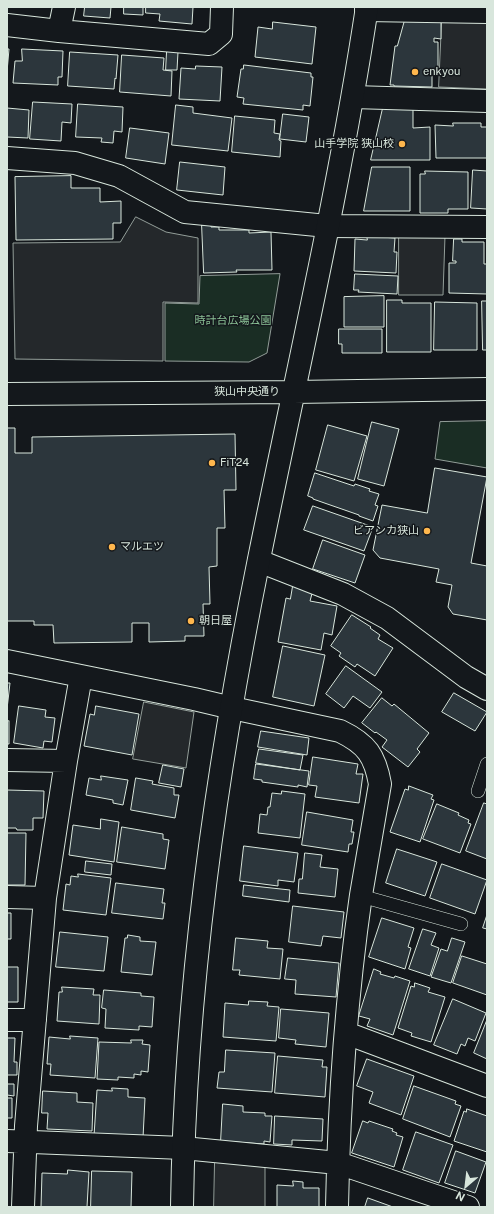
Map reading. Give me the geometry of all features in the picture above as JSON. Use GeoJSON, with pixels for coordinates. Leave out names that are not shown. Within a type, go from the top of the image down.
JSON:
{"type":"FeatureCollection","features":[{"type":"Feature","properties":{"kind":"street"},"geometry":{"type":"LineString","coordinates":[[59,31],[64,7]]}},
{"type":"Feature","properties":{"kind":"street"},"geometry":{"type":"LineString","coordinates":[[11,21],[59,31],[209,44],[221,34],[222,7]]}},
{"type":"Feature","properties":{"kind":"street"},"geometry":{"type":"LineString","coordinates":[[182,1207],[183,1148],[191,1029],[200,928],[213,823],[258,561],[294,392],[353,97],[366,8],[487,12]]}},
{"type":"Feature","properties":{"kind":"street"},"geometry":{"type":"LineString","coordinates":[[353,97],[487,101]]}},
{"type":"Feature","properties":{"kind":"street"},"geometry":{"type":"LineString","coordinates":[[7,158],[76,162],[119,176],[185,212],[327,226],[487,227]]}},
{"type":"Feature","properties":{"kind":"street","name":"狭山中央通り"},"geometry":{"type":"LineString","coordinates":[[7,394],[294,392],[487,388]]}},
{"type":"Feature","properties":{"kind":"street"},"geometry":{"type":"LineString","coordinates":[[258,561],[343,594],[387,618],[466,677],[487,689]]}},
{"type":"Feature","properties":{"kind":"street"},"geometry":{"type":"LineString","coordinates":[[7,661],[194,699],[340,731],[353,737],[370,753],[377,769],[380,784],[361,896],[346,1033],[338,1163],[337,1207]]}},
{"type":"Feature","properties":{"kind":"street"},"geometry":{"type":"LineString","coordinates":[[23,1207],[16,1141],[35,1020],[45,898],[66,761],[81,676]]}},
{"type":"Feature","properties":{"kind":"street"},"geometry":{"type":"LineString","coordinates":[[7,760],[66,761]]}},
{"type":"Feature","properties":{"kind":"street"},"geometry":{"type":"LineString","coordinates":[[7,897],[45,898]]}},
{"type":"Feature","properties":{"kind":"street"},"geometry":{"type":"LineString","coordinates":[[7,1020],[35,1020]]}},
{"type":"Feature","properties":{"kind":"street"},"geometry":{"type":"LineString","coordinates":[[346,1033],[487,1086]]}},
{"type":"Feature","properties":{"kind":"street"},"geometry":{"type":"LineString","coordinates":[[16,1141],[183,1148],[338,1163],[468,1207]]}},
{"type":"Feature","properties":{"kind":"lane"},"geometry":{"type":"LineString","coordinates":[[478,791],[487,764]]}},
{"type":"Feature","properties":{"kind":"lane"},"geometry":{"type":"LineString","coordinates":[[361,896],[461,924]]}},
{"type":"Feature","properties":{"kind":"green space","name":"時計台広場公園"},"geometry":{"type":"Polygon","coordinates":[[[280,274],[267,353],[249,362],[165,361],[165,303],[199,304],[200,276],[280,274]]]}},
{"type":"Feature","properties":{"kind":"green space"},"geometry":{"type":"Polygon","coordinates":[[[487,421],[487,468],[435,459],[440,422],[487,421]]]}},
{"type":"Feature","properties":{"kind":"shaded area"},"geometry":{"type":"Polygon","coordinates":[[[442,21],[487,21],[487,89],[439,87],[442,21]]]}},
{"type":"Feature","properties":{"kind":"shaded area"},"geometry":{"type":"Polygon","coordinates":[[[136,217],[166,232],[198,238],[198,303],[163,302],[163,361],[15,359],[13,243],[120,242],[136,217]]]}},
{"type":"Feature","properties":{"kind":"shaded area"},"geometry":{"type":"Polygon","coordinates":[[[399,236],[445,236],[443,295],[399,295],[399,236]]]}},
{"type":"Feature","properties":{"kind":"shaded area"},"geometry":{"type":"Polygon","coordinates":[[[144,702],[194,712],[186,768],[133,759],[144,702]]]}},
{"type":"Feature","properties":{"kind":"shaded area"},"geometry":{"type":"Polygon","coordinates":[[[215,1160],[265,1165],[265,1207],[214,1207],[215,1160]]]}},
{"type":"Feature","properties":{"kind":"building"},"geometry":{"type":"Polygon","coordinates":[[[85,7],[111,7],[110,18],[84,16],[85,7]]]}},
{"type":"Feature","properties":{"kind":"building"},"geometry":{"type":"Polygon","coordinates":[[[124,7],[143,7],[143,15],[124,14],[124,7]]]}},
{"type":"Feature","properties":{"kind":"building"},"geometry":{"type":"Polygon","coordinates":[[[146,7],[193,7],[192,24],[159,21],[160,14],[146,13],[146,7]]]}},
{"type":"Feature","properties":{"kind":"building"},"geometry":{"type":"Polygon","coordinates":[[[405,20],[441,21],[441,39],[434,38],[434,42],[438,42],[438,69],[432,69],[432,87],[390,85],[395,46],[397,46],[405,20]]]}},
{"type":"Feature","properties":{"kind":"building"},"geometry":{"type":"Polygon","coordinates":[[[273,22],[316,27],[312,64],[255,57],[258,27],[272,29],[273,22]]]}},
{"type":"Feature","properties":{"kind":"building"},"geometry":{"type":"Polygon","coordinates":[[[7,49],[9,49],[7,72],[7,49]]]}},
{"type":"Feature","properties":{"kind":"building"},"geometry":{"type":"Polygon","coordinates":[[[22,49],[63,51],[62,77],[58,77],[58,85],[13,83],[15,61],[22,61],[22,49]]]}},
{"type":"Feature","properties":{"kind":"building"},"geometry":{"type":"Polygon","coordinates":[[[167,51],[178,52],[177,70],[166,70],[167,51]]]}},
{"type":"Feature","properties":{"kind":"building"},"geometry":{"type":"Polygon","coordinates":[[[70,52],[118,55],[114,89],[68,86],[70,52]]]}},
{"type":"Feature","properties":{"kind":"building"},"geometry":{"type":"Polygon","coordinates":[[[122,55],[164,58],[163,70],[172,71],[171,96],[120,92],[122,55]]]}},
{"type":"Feature","properties":{"kind":"building"},"geometry":{"type":"Polygon","coordinates":[[[244,65],[311,73],[311,77],[313,77],[310,106],[303,105],[303,110],[243,104],[244,98],[237,97],[241,69],[243,69],[244,65]]]}},
{"type":"Feature","properties":{"kind":"building"},"geometry":{"type":"Polygon","coordinates":[[[196,66],[222,67],[220,101],[179,99],[181,68],[195,69],[196,66]]]}},
{"type":"Feature","properties":{"kind":"building"},"geometry":{"type":"Polygon","coordinates":[[[33,102],[72,104],[71,123],[62,122],[61,141],[30,139],[33,102]]]}},
{"type":"Feature","properties":{"kind":"building"},"geometry":{"type":"Polygon","coordinates":[[[78,104],[123,107],[122,132],[114,131],[113,143],[101,142],[102,138],[76,137],[78,104]]]}},
{"type":"Feature","properties":{"kind":"building"},"geometry":{"type":"Polygon","coordinates":[[[176,105],[193,107],[193,113],[232,118],[228,151],[172,145],[176,105]]]}},
{"type":"Feature","properties":{"kind":"building"},"geometry":{"type":"Polygon","coordinates":[[[7,108],[29,110],[28,138],[7,137],[7,108]]]}},
{"type":"Feature","properties":{"kind":"building","name":"山手学院 狭山校"},"geometry":{"type":"Polygon","coordinates":[[[383,108],[413,108],[413,128],[430,127],[430,160],[371,160],[383,108]]]}},
{"type":"Feature","properties":{"kind":"building"},"geometry":{"type":"Polygon","coordinates":[[[283,114],[309,117],[306,142],[280,139],[283,114]]]}},
{"type":"Feature","properties":{"kind":"building"},"geometry":{"type":"Polygon","coordinates":[[[235,116],[275,120],[274,133],[280,134],[279,140],[281,141],[280,157],[232,152],[235,116]]]}},
{"type":"Feature","properties":{"kind":"building"},"geometry":{"type":"Polygon","coordinates":[[[453,123],[481,123],[481,127],[487,127],[487,158],[436,158],[435,125],[453,126],[453,123]]]}},
{"type":"Feature","properties":{"kind":"building"},"geometry":{"type":"Polygon","coordinates":[[[130,128],[169,133],[165,164],[126,158],[130,128]]]}},
{"type":"Feature","properties":{"kind":"building"},"geometry":{"type":"Polygon","coordinates":[[[180,162],[225,167],[223,195],[177,190],[180,162]]]}},
{"type":"Feature","properties":{"kind":"building"},"geometry":{"type":"Polygon","coordinates":[[[372,167],[410,167],[410,211],[364,211],[372,167]]]}},
{"type":"Feature","properties":{"kind":"building"},"geometry":{"type":"Polygon","coordinates":[[[473,170],[487,171],[487,209],[471,208],[473,170]]]}},
{"type":"Feature","properties":{"kind":"building"},"geometry":{"type":"Polygon","coordinates":[[[425,171],[468,172],[468,209],[448,209],[448,213],[420,213],[420,174],[425,174],[425,171]]]}},
{"type":"Feature","properties":{"kind":"building"},"geometry":{"type":"Polygon","coordinates":[[[71,176],[71,188],[100,188],[100,202],[121,201],[121,223],[113,223],[113,239],[16,240],[15,177],[71,176]]]}},
{"type":"Feature","properties":{"kind":"building"},"geometry":{"type":"Polygon","coordinates":[[[202,225],[219,227],[219,230],[249,230],[249,233],[271,232],[272,270],[236,270],[237,272],[204,273],[202,225]]]}},
{"type":"Feature","properties":{"kind":"building"},"geometry":{"type":"Polygon","coordinates":[[[367,236],[395,238],[394,252],[397,252],[396,273],[354,271],[355,239],[367,240],[367,236]]]}},
{"type":"Feature","properties":{"kind":"building"},"geometry":{"type":"Polygon","coordinates":[[[454,239],[462,239],[462,242],[484,242],[484,264],[487,264],[487,294],[449,293],[449,263],[456,263],[456,261],[453,261],[454,239]]]}},
{"type":"Feature","properties":{"kind":"building"},"geometry":{"type":"Polygon","coordinates":[[[355,274],[398,276],[397,294],[358,292],[359,290],[354,290],[355,274]]]}},
{"type":"Feature","properties":{"kind":"building"},"geometry":{"type":"Polygon","coordinates":[[[384,296],[384,327],[344,327],[344,297],[384,296]]]}},
{"type":"Feature","properties":{"kind":"building"},"geometry":{"type":"Polygon","coordinates":[[[387,300],[402,300],[402,303],[431,303],[431,352],[387,352],[387,300]]]}},
{"type":"Feature","properties":{"kind":"building"},"geometry":{"type":"Polygon","coordinates":[[[482,301],[487,301],[487,350],[483,350],[482,301]]]}},
{"type":"Feature","properties":{"kind":"building"},"geometry":{"type":"Polygon","coordinates":[[[435,302],[477,303],[477,350],[434,350],[435,302]]]}},
{"type":"Feature","properties":{"kind":"building"},"geometry":{"type":"Polygon","coordinates":[[[339,329],[382,329],[382,353],[342,353],[342,344],[339,344],[339,329]]]}},
{"type":"Feature","properties":{"kind":"building"},"geometry":{"type":"Polygon","coordinates":[[[372,422],[399,429],[384,486],[358,479],[372,422]]]}},
{"type":"Feature","properties":{"kind":"building"},"geometry":{"type":"Polygon","coordinates":[[[328,425],[367,436],[354,481],[316,470],[328,425]]]}},
{"type":"Feature","properties":{"kind":"building","name":"マルエツ"},"geometry":{"type":"Polygon","coordinates":[[[7,428],[15,428],[15,453],[32,453],[32,437],[235,434],[236,490],[224,490],[225,528],[217,528],[217,566],[209,567],[210,604],[203,604],[204,636],[185,636],[185,641],[149,642],[149,623],[132,623],[132,642],[54,643],[53,625],[34,625],[34,621],[7,621],[7,428]]]}},
{"type":"Feature","properties":{"kind":"building","name":"ビアンカ狭山"},"geometry":{"type":"Polygon","coordinates":[[[435,468],[487,477],[471,563],[487,566],[487,620],[453,614],[448,607],[452,585],[436,582],[439,569],[380,558],[373,550],[382,505],[427,513],[435,468]]]}},
{"type":"Feature","properties":{"kind":"building"},"geometry":{"type":"Polygon","coordinates":[[[315,473],[354,486],[355,484],[379,494],[375,505],[378,506],[373,521],[308,496],[315,473]]]}},
{"type":"Feature","properties":{"kind":"building"},"geometry":{"type":"Polygon","coordinates":[[[313,506],[373,527],[364,551],[304,530],[313,506]]]}},
{"type":"Feature","properties":{"kind":"building"},"geometry":{"type":"Polygon","coordinates":[[[323,540],[365,555],[355,583],[313,569],[323,540]]]}},
{"type":"Feature","properties":{"kind":"building"},"geometry":{"type":"Polygon","coordinates":[[[293,586],[313,590],[310,601],[337,606],[332,635],[324,633],[321,650],[278,642],[286,598],[290,599],[293,586]]]}},
{"type":"Feature","properties":{"kind":"building"},"geometry":{"type":"Polygon","coordinates":[[[352,615],[371,627],[370,628],[380,635],[378,639],[393,648],[375,676],[357,664],[355,667],[339,656],[341,653],[331,646],[352,615]]]}},
{"type":"Feature","properties":{"kind":"building"},"geometry":{"type":"Polygon","coordinates":[[[283,646],[325,655],[314,706],[273,697],[283,646]]]}},
{"type":"Feature","properties":{"kind":"building"},"geometry":{"type":"Polygon","coordinates":[[[346,666],[382,692],[370,708],[353,696],[344,708],[326,694],[346,666]]]}},
{"type":"Feature","properties":{"kind":"building"},"geometry":{"type":"Polygon","coordinates":[[[7,683],[10,683],[7,709],[7,683]]]}},
{"type":"Feature","properties":{"kind":"building"},"geometry":{"type":"Polygon","coordinates":[[[454,693],[487,712],[475,731],[442,712],[454,693]]]}},
{"type":"Feature","properties":{"kind":"building"},"geometry":{"type":"Polygon","coordinates":[[[382,698],[392,706],[394,704],[429,733],[417,749],[420,752],[408,767],[382,747],[387,740],[362,723],[382,698]]]}},
{"type":"Feature","properties":{"kind":"building"},"geometry":{"type":"Polygon","coordinates":[[[19,706],[46,710],[45,717],[55,718],[52,742],[44,741],[43,748],[14,743],[19,706]]]}},
{"type":"Feature","properties":{"kind":"building"},"geometry":{"type":"Polygon","coordinates":[[[96,706],[139,714],[132,755],[84,746],[90,714],[94,715],[96,706]]]}},
{"type":"Feature","properties":{"kind":"building"},"geometry":{"type":"Polygon","coordinates":[[[9,721],[9,744],[7,744],[7,722],[9,721]]]}},
{"type":"Feature","properties":{"kind":"building"},"geometry":{"type":"Polygon","coordinates":[[[261,731],[309,738],[307,755],[258,747],[261,731]]]}},
{"type":"Feature","properties":{"kind":"building"},"geometry":{"type":"Polygon","coordinates":[[[259,749],[303,755],[300,770],[256,763],[259,749]]]}},
{"type":"Feature","properties":{"kind":"building"},"geometry":{"type":"Polygon","coordinates":[[[313,757],[358,764],[356,774],[363,774],[359,803],[315,797],[317,786],[309,785],[313,757]]]}},
{"type":"Feature","properties":{"kind":"building"},"geometry":{"type":"Polygon","coordinates":[[[256,764],[309,771],[307,787],[262,782],[262,780],[254,779],[256,764]]]}},
{"type":"Feature","properties":{"kind":"building"},"geometry":{"type":"Polygon","coordinates":[[[163,765],[184,769],[181,787],[159,783],[163,765]]]}},
{"type":"Feature","properties":{"kind":"building"},"geometry":{"type":"Polygon","coordinates":[[[101,776],[128,780],[123,805],[113,803],[113,800],[86,795],[89,778],[101,780],[101,776]]]}},
{"type":"Feature","properties":{"kind":"building"},"geometry":{"type":"Polygon","coordinates":[[[136,778],[153,781],[152,784],[174,788],[174,795],[179,795],[175,818],[131,810],[136,778]]]}},
{"type":"Feature","properties":{"kind":"building"},"geometry":{"type":"Polygon","coordinates":[[[409,786],[433,795],[431,799],[434,800],[420,842],[390,832],[405,789],[408,790],[409,786]]]}},
{"type":"Feature","properties":{"kind":"building"},"geometry":{"type":"Polygon","coordinates":[[[7,790],[44,791],[43,818],[33,818],[33,830],[17,830],[16,828],[7,828],[7,790]]]}},
{"type":"Feature","properties":{"kind":"building"},"geometry":{"type":"Polygon","coordinates":[[[282,791],[305,794],[300,838],[258,833],[260,814],[267,815],[272,793],[281,794],[282,791]]]}},
{"type":"Feature","properties":{"kind":"building"},"geometry":{"type":"Polygon","coordinates":[[[484,803],[487,804],[487,859],[466,851],[484,803]]]}},
{"type":"Feature","properties":{"kind":"building"},"geometry":{"type":"Polygon","coordinates":[[[437,804],[459,813],[458,815],[469,820],[468,823],[471,824],[460,853],[423,839],[437,804]]]}},
{"type":"Feature","properties":{"kind":"building"},"geometry":{"type":"Polygon","coordinates":[[[307,812],[353,820],[351,832],[354,832],[352,844],[349,844],[348,852],[302,845],[307,812]]]}},
{"type":"Feature","properties":{"kind":"building"},"geometry":{"type":"Polygon","coordinates":[[[101,819],[119,822],[114,862],[69,855],[73,825],[100,829],[101,819]]]}},
{"type":"Feature","properties":{"kind":"building"},"geometry":{"type":"Polygon","coordinates":[[[122,827],[163,834],[163,839],[169,840],[165,869],[117,862],[122,827]]]}},
{"type":"Feature","properties":{"kind":"building"},"geometry":{"type":"Polygon","coordinates":[[[7,833],[26,833],[25,885],[7,885],[7,833]]]}},
{"type":"Feature","properties":{"kind":"building"},"geometry":{"type":"Polygon","coordinates":[[[244,846],[298,853],[294,882],[278,880],[278,886],[240,881],[244,846]]]}},
{"type":"Feature","properties":{"kind":"building"},"geometry":{"type":"Polygon","coordinates":[[[397,849],[437,862],[425,896],[386,883],[397,849]]]}},
{"type":"Feature","properties":{"kind":"building"},"geometry":{"type":"Polygon","coordinates":[[[305,853],[322,855],[320,867],[338,869],[335,897],[298,893],[299,879],[302,879],[305,853]]]}},
{"type":"Feature","properties":{"kind":"building"},"geometry":{"type":"Polygon","coordinates":[[[86,861],[112,864],[111,875],[85,872],[86,861]]]}},
{"type":"Feature","properties":{"kind":"building"},"geometry":{"type":"Polygon","coordinates":[[[442,864],[487,880],[475,914],[430,898],[442,864]]]}},
{"type":"Feature","properties":{"kind":"building"},"geometry":{"type":"Polygon","coordinates":[[[78,874],[111,878],[106,915],[63,910],[66,884],[70,885],[71,876],[78,877],[78,874]]]}},
{"type":"Feature","properties":{"kind":"building"},"geometry":{"type":"Polygon","coordinates":[[[116,883],[164,889],[162,903],[165,903],[163,919],[112,913],[116,883]]]}},
{"type":"Feature","properties":{"kind":"building"},"geometry":{"type":"Polygon","coordinates":[[[244,885],[290,890],[289,902],[243,896],[244,885]]]}},
{"type":"Feature","properties":{"kind":"building"},"geometry":{"type":"Polygon","coordinates":[[[293,906],[344,912],[341,938],[323,936],[321,946],[289,942],[293,906]]]}},
{"type":"Feature","properties":{"kind":"building"},"geometry":{"type":"Polygon","coordinates":[[[7,913],[11,913],[11,939],[7,939],[7,913]]]}},
{"type":"Feature","properties":{"kind":"building"},"geometry":{"type":"Polygon","coordinates":[[[487,915],[487,929],[483,928],[487,915]]]}},
{"type":"Feature","properties":{"kind":"building"},"geometry":{"type":"Polygon","coordinates":[[[382,918],[414,928],[408,947],[411,948],[405,969],[369,957],[382,918]]]}},
{"type":"Feature","properties":{"kind":"building"},"geometry":{"type":"Polygon","coordinates":[[[423,929],[436,933],[431,945],[439,948],[430,976],[409,969],[423,929]]]}},
{"type":"Feature","properties":{"kind":"building"},"geometry":{"type":"Polygon","coordinates":[[[60,932],[108,937],[104,971],[56,967],[60,932]]]}},
{"type":"Feature","properties":{"kind":"building"},"geometry":{"type":"Polygon","coordinates":[[[128,935],[140,937],[140,941],[156,942],[152,975],[121,972],[125,938],[127,938],[128,935]]]}},
{"type":"Feature","properties":{"kind":"building"},"geometry":{"type":"Polygon","coordinates":[[[236,938],[268,941],[267,948],[283,949],[280,979],[239,975],[240,970],[233,970],[236,938]]]}},
{"type":"Feature","properties":{"kind":"building"},"geometry":{"type":"Polygon","coordinates":[[[452,938],[465,942],[451,983],[431,977],[441,949],[447,951],[452,938]]]}},
{"type":"Feature","properties":{"kind":"building"},"geometry":{"type":"Polygon","coordinates":[[[462,956],[487,964],[487,995],[453,983],[462,956]]]}},
{"type":"Feature","properties":{"kind":"building"},"geometry":{"type":"Polygon","coordinates":[[[288,958],[339,963],[336,997],[295,994],[296,980],[285,979],[288,958]]]}},
{"type":"Feature","properties":{"kind":"building"},"geometry":{"type":"Polygon","coordinates":[[[7,967],[18,967],[18,1002],[7,1002],[7,967]]]}},
{"type":"Feature","properties":{"kind":"building"},"geometry":{"type":"Polygon","coordinates":[[[374,969],[381,972],[380,974],[394,978],[395,976],[410,981],[393,1035],[367,1026],[370,1019],[359,1016],[374,969]]]}},
{"type":"Feature","properties":{"kind":"building"},"geometry":{"type":"Polygon","coordinates":[[[415,983],[430,988],[428,992],[445,997],[431,1042],[411,1036],[412,1033],[398,1028],[411,986],[414,987],[415,983]]]}},
{"type":"Feature","properties":{"kind":"building"},"geometry":{"type":"Polygon","coordinates":[[[62,987],[94,989],[93,995],[100,995],[99,1024],[57,1021],[59,992],[62,992],[62,987]]]}},
{"type":"Feature","properties":{"kind":"building"},"geometry":{"type":"Polygon","coordinates":[[[104,990],[141,993],[141,996],[154,997],[152,1027],[139,1026],[139,1030],[105,1028],[106,1009],[102,1008],[104,990]]]}},
{"type":"Feature","properties":{"kind":"building"},"geometry":{"type":"Polygon","coordinates":[[[453,999],[486,1013],[475,1041],[468,1038],[465,1046],[461,1044],[457,1054],[434,1045],[453,999]]]}},
{"type":"Feature","properties":{"kind":"building"},"geometry":{"type":"Polygon","coordinates":[[[249,1001],[268,1002],[267,1006],[279,1007],[276,1041],[223,1037],[225,1003],[248,1005],[249,1001]]]}},
{"type":"Feature","properties":{"kind":"building"},"geometry":{"type":"Polygon","coordinates":[[[281,1009],[329,1013],[326,1047],[295,1044],[296,1040],[279,1038],[281,1009]]]}},
{"type":"Feature","properties":{"kind":"building"},"geometry":{"type":"Polygon","coordinates":[[[487,1020],[487,1059],[474,1053],[487,1020]]]}},
{"type":"Feature","properties":{"kind":"building"},"geometry":{"type":"Polygon","coordinates":[[[70,1036],[98,1038],[95,1078],[50,1075],[51,1064],[47,1064],[49,1037],[70,1039],[70,1036]]]}},
{"type":"Feature","properties":{"kind":"building"},"geometry":{"type":"Polygon","coordinates":[[[7,1038],[15,1038],[14,1062],[17,1062],[17,1075],[7,1075],[7,1038]]]}},
{"type":"Feature","properties":{"kind":"building"},"geometry":{"type":"Polygon","coordinates":[[[131,1040],[143,1040],[142,1044],[150,1045],[148,1072],[141,1071],[141,1075],[134,1074],[134,1078],[118,1077],[118,1080],[97,1079],[99,1042],[131,1043],[131,1040]]]}},
{"type":"Feature","properties":{"kind":"building"},"geometry":{"type":"Polygon","coordinates":[[[226,1050],[275,1053],[272,1092],[217,1088],[219,1072],[224,1072],[226,1050]]]}},
{"type":"Feature","properties":{"kind":"building"},"geometry":{"type":"Polygon","coordinates":[[[278,1056],[323,1060],[322,1067],[327,1067],[325,1097],[275,1093],[278,1056]]]}},
{"type":"Feature","properties":{"kind":"building"},"geometry":{"type":"Polygon","coordinates":[[[367,1059],[414,1076],[401,1115],[369,1103],[373,1092],[357,1086],[367,1059]]]}},
{"type":"Feature","properties":{"kind":"building"},"geometry":{"type":"Polygon","coordinates":[[[7,1084],[14,1084],[14,1096],[7,1095],[7,1084]]]}},
{"type":"Feature","properties":{"kind":"building"},"geometry":{"type":"Polygon","coordinates":[[[414,1086],[456,1101],[455,1104],[461,1106],[450,1137],[403,1119],[414,1086]]]}},
{"type":"Feature","properties":{"kind":"building"},"geometry":{"type":"Polygon","coordinates":[[[112,1088],[128,1089],[128,1097],[145,1098],[143,1138],[94,1136],[97,1090],[112,1091],[112,1088]]]}},
{"type":"Feature","properties":{"kind":"building"},"geometry":{"type":"Polygon","coordinates":[[[43,1091],[77,1093],[77,1102],[93,1103],[92,1131],[47,1129],[48,1113],[42,1113],[43,1091]]]}},
{"type":"Feature","properties":{"kind":"building"},"geometry":{"type":"Polygon","coordinates":[[[7,1098],[12,1098],[12,1118],[7,1118],[7,1098]]]}},
{"type":"Feature","properties":{"kind":"building"},"geometry":{"type":"Polygon","coordinates":[[[223,1104],[243,1106],[243,1112],[265,1113],[265,1116],[272,1116],[270,1142],[264,1141],[264,1144],[221,1141],[223,1104]]]}},
{"type":"Feature","properties":{"kind":"building"},"geometry":{"type":"Polygon","coordinates":[[[467,1109],[487,1116],[487,1152],[454,1141],[464,1111],[466,1112],[467,1109]]]}},
{"type":"Feature","properties":{"kind":"building"},"geometry":{"type":"Polygon","coordinates":[[[275,1116],[323,1119],[322,1141],[292,1140],[292,1145],[274,1144],[275,1116]]]}},
{"type":"Feature","properties":{"kind":"building"},"geometry":{"type":"Polygon","coordinates":[[[363,1121],[368,1123],[369,1121],[393,1129],[392,1131],[397,1133],[396,1135],[403,1137],[394,1167],[352,1153],[363,1121]]]}},
{"type":"Feature","properties":{"kind":"building"},"geometry":{"type":"Polygon","coordinates":[[[416,1132],[453,1145],[439,1183],[403,1170],[416,1132]]]}},
{"type":"Feature","properties":{"kind":"building"},"geometry":{"type":"Polygon","coordinates":[[[456,1151],[486,1162],[475,1193],[445,1183],[456,1151]]]}},
{"type":"Feature","properties":{"kind":"building"},"geometry":{"type":"Polygon","coordinates":[[[68,1170],[89,1172],[87,1207],[41,1207],[42,1173],[67,1174],[68,1170]]]}},
{"type":"Feature","properties":{"kind":"building"},"geometry":{"type":"Polygon","coordinates":[[[92,1171],[132,1172],[131,1207],[91,1207],[92,1171]]]}},
{"type":"Feature","properties":{"kind":"building"},"geometry":{"type":"Polygon","coordinates":[[[293,1181],[303,1182],[303,1188],[319,1188],[319,1207],[277,1207],[277,1185],[293,1186],[293,1181]]]}},
{"type":"Feature","properties":{"kind":"building"},"geometry":{"type":"Polygon","coordinates":[[[368,1198],[393,1207],[365,1207],[368,1198]]]}},
{"type":"Feature","properties":{"kind":"place","name":"enkyou"},"geometry":{"type":"Point","coordinates":[415,72]}},
{"type":"Feature","properties":{"kind":"place","name":"山手学院 狭山校"},"geometry":{"type":"Point","coordinates":[402,144]}},
{"type":"Feature","properties":{"kind":"place","name":"FiT24"},"geometry":{"type":"Point","coordinates":[212,463]}},
{"type":"Feature","properties":{"kind":"place","name":"ビアンカ狭山"},"geometry":{"type":"Point","coordinates":[427,531]}},
{"type":"Feature","properties":{"kind":"place","name":"マルエツ"},"geometry":{"type":"Point","coordinates":[112,547]}},
{"type":"Feature","properties":{"kind":"place","name":"朝日屋"},"geometry":{"type":"Point","coordinates":[191,621]}}]}
